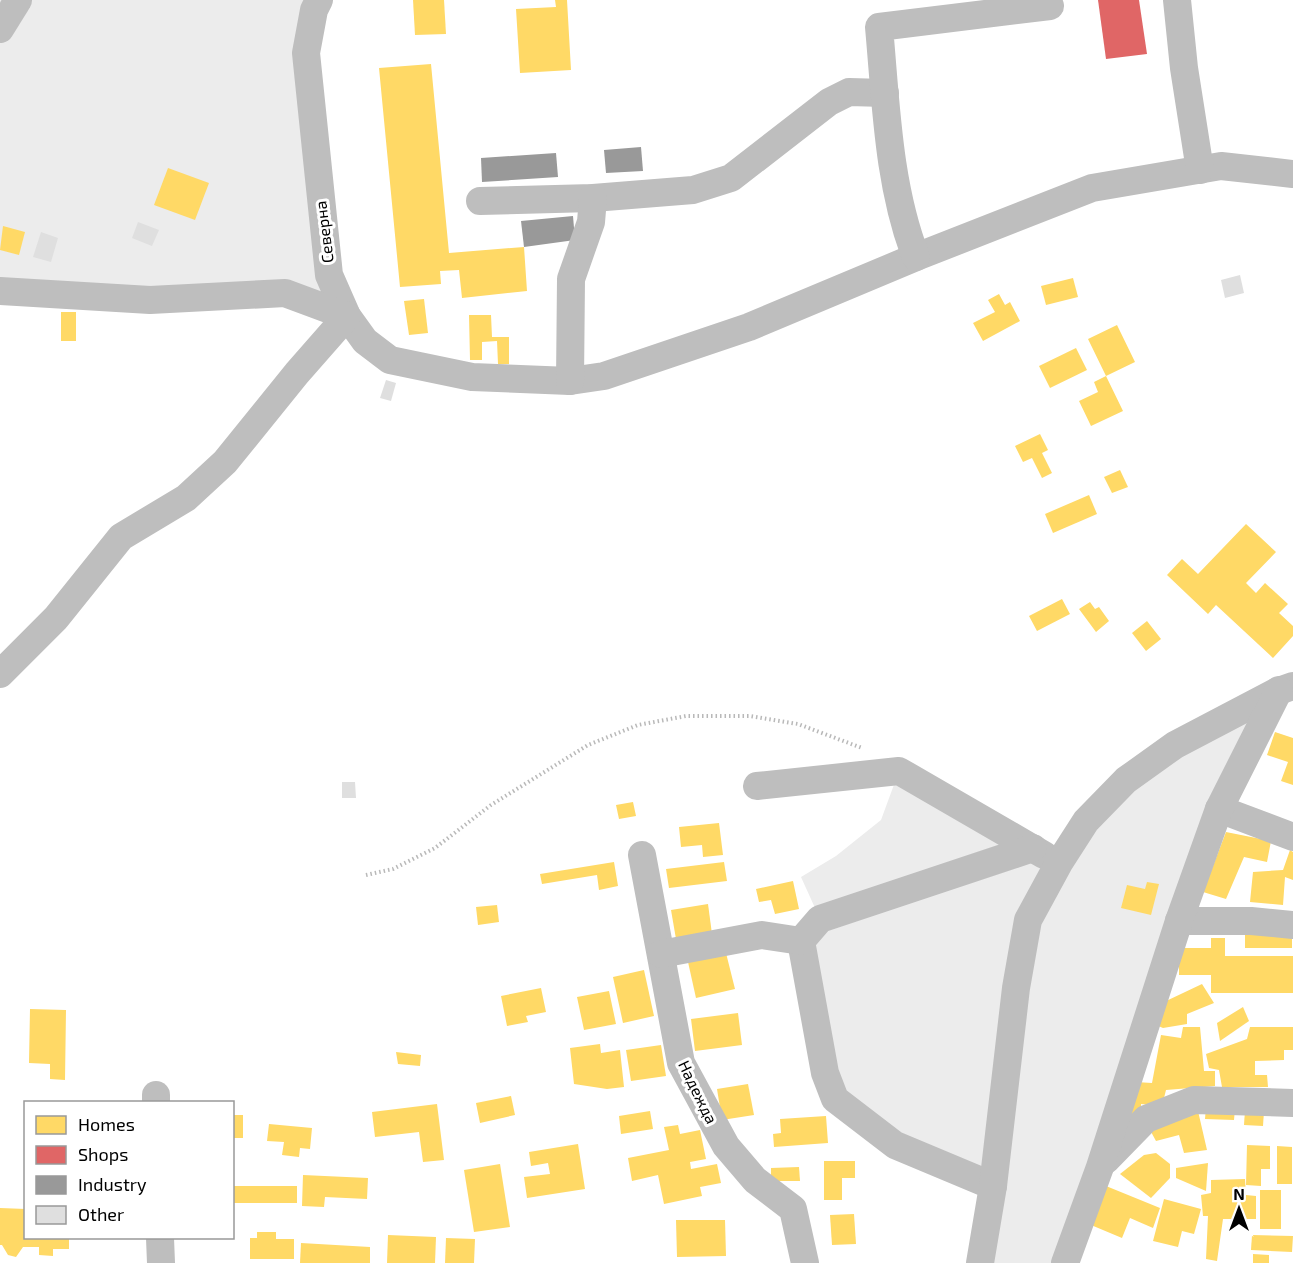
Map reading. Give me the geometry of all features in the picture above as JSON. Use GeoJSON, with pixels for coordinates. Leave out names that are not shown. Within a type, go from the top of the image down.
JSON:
{"type":"FeatureCollection","features":[{"type":"Feature","properties":{"kind":"street"},"geometry":{"type":"LineString","coordinates":[[0,29],[18,0]]}},
{"type":"Feature","properties":{"kind":"street","name":"Северна"},"geometry":{"type":"LineString","coordinates":[[319,0],[314,10],[306,53],[329,275],[347,316],[365,341],[390,360],[472,378],[570,381],[604,376],[749,327],[916,257],[1092,188],[1221,166],[1293,174]]}},
{"type":"Feature","properties":{"kind":"street"},"geometry":{"type":"LineString","coordinates":[[1177,0],[1184,68],[1200,170]]}},
{"type":"Feature","properties":{"kind":"street"},"geometry":{"type":"LineString","coordinates":[[916,257],[906,230],[894,166],[879,27],[1050,6]]}},
{"type":"Feature","properties":{"kind":"street"},"geometry":{"type":"LineString","coordinates":[[480,201],[593,198],[693,190],[731,177],[829,102],[849,92],[885,93]]}},
{"type":"Feature","properties":{"kind":"street"},"geometry":{"type":"LineString","coordinates":[[570,381],[571,279],[591,222],[593,198]]}},
{"type":"Feature","properties":{"kind":"street"},"geometry":{"type":"LineString","coordinates":[[0,291],[150,300],[285,293],[347,316],[297,373],[225,462],[186,498],[121,537],[56,618],[0,674]]}},
{"type":"Feature","properties":{"kind":"street"},"geometry":{"type":"LineString","coordinates":[[1065,1263],[1100,1167],[1179,921],[1219,809],[1287,684]]}},
{"type":"Feature","properties":{"kind":"street"},"geometry":{"type":"LineString","coordinates":[[980,1263],[993,1186],[1016,988],[1028,920],[1086,820],[1126,780],[1175,745],[1287,684]]}},
{"type":"Feature","properties":{"kind":"street"},"geometry":{"type":"LineString","coordinates":[[757,786],[899,771],[1059,863]]}},
{"type":"Feature","properties":{"kind":"street"},"geometry":{"type":"LineString","coordinates":[[1219,809],[1293,837]]}},
{"type":"Feature","properties":{"kind":"street"},"geometry":{"type":"LineString","coordinates":[[801,941],[820,919],[1033,848]]}},
{"type":"Feature","properties":{"kind":"street","name":"Надежда"},"geometry":{"type":"LineString","coordinates":[[642,855],[681,1063],[726,1146],[755,1180],[793,1209],[805,1263]]}},
{"type":"Feature","properties":{"kind":"street"},"geometry":{"type":"LineString","coordinates":[[1179,921],[1251,921],[1293,925]]}},
{"type":"Feature","properties":{"kind":"street"},"geometry":{"type":"LineString","coordinates":[[661,954],[762,935],[801,941]]}},
{"type":"Feature","properties":{"kind":"street"},"geometry":{"type":"LineString","coordinates":[[801,941],[825,1073],[835,1099],[895,1145],[993,1186]]}},
{"type":"Feature","properties":{"kind":"street"},"geometry":{"type":"LineString","coordinates":[[1100,1167],[1146,1119],[1194,1100],[1293,1103]]}},
{"type":"Feature","properties":{"kind":"street"},"geometry":{"type":"LineString","coordinates":[[160,1239],[161,1263]]}},
{"type":"Feature","properties":{"kind":"path"},"geometry":{"type":"LineString","coordinates":[[366,875],[393,869],[435,848],[490,805],[588,745],[638,725],[686,716],[750,716],[798,724],[865,749]]}},
{"type":"Feature","properties":{"kind":"shaded area"},"geometry":{"type":"Polygon","coordinates":[[[0,0],[319,0],[314,10],[347,316],[285,293],[0,291],[0,0]]]}},
{"type":"Feature","properties":{"kind":"shaded area"},"geometry":{"type":"Polygon","coordinates":[[[1276,692],[1065,1263],[980,1263],[993,1186],[835,1099],[801,941],[820,919],[801,877],[836,856],[881,820],[899,771],[1059,863],[1086,821],[1276,692]]]}},
{"type":"Feature","properties":{"kind":"building: Homes"},"geometry":{"type":"Polygon","coordinates":[[[413,0],[444,0],[446,34],[415,35],[413,0]]]}},
{"type":"Feature","properties":{"kind":"building: Homes"},"geometry":{"type":"Polygon","coordinates":[[[555,0],[567,0],[571,70],[520,73],[516,9],[556,7],[555,0]]]}},
{"type":"Feature","properties":{"kind":"building: Homes"},"geometry":{"type":"Polygon","coordinates":[[[431,64],[449,253],[524,247],[527,291],[462,298],[459,270],[440,271],[441,284],[400,287],[379,68],[431,64]]]}},
{"type":"Feature","properties":{"kind":"building: Homes"},"geometry":{"type":"Polygon","coordinates":[[[168,168],[209,183],[195,220],[154,205],[168,168]]]}},
{"type":"Feature","properties":{"kind":"building: Homes"},"geometry":{"type":"Polygon","coordinates":[[[3,226],[25,232],[19,255],[0,250],[3,226]]]}},
{"type":"Feature","properties":{"kind":"building: Homes"},"geometry":{"type":"Polygon","coordinates":[[[1073,278],[1078,297],[1046,305],[1041,286],[1073,278]]]}},
{"type":"Feature","properties":{"kind":"building: Homes"},"geometry":{"type":"Polygon","coordinates":[[[999,294],[1005,305],[1010,302],[1020,321],[983,341],[973,323],[995,312],[988,300],[999,294]]]}},
{"type":"Feature","properties":{"kind":"building: Homes"},"geometry":{"type":"Polygon","coordinates":[[[424,299],[428,333],[409,335],[404,301],[424,299]]]}},
{"type":"Feature","properties":{"kind":"building: Homes"},"geometry":{"type":"Polygon","coordinates":[[[61,312],[76,312],[76,341],[61,341],[61,312]]]}},
{"type":"Feature","properties":{"kind":"building: Homes"},"geometry":{"type":"Polygon","coordinates":[[[469,315],[491,315],[492,337],[509,337],[509,364],[498,364],[497,341],[482,342],[482,360],[470,360],[469,315]]]}},
{"type":"Feature","properties":{"kind":"building: Homes"},"geometry":{"type":"Polygon","coordinates":[[[1117,325],[1135,362],[1106,376],[1088,339],[1117,325]]]}},
{"type":"Feature","properties":{"kind":"building: Homes"},"geometry":{"type":"Polygon","coordinates":[[[1076,348],[1087,370],[1050,388],[1039,366],[1076,348]]]}},
{"type":"Feature","properties":{"kind":"building: Homes"},"geometry":{"type":"Polygon","coordinates":[[[1106,376],[1123,411],[1091,426],[1079,401],[1098,392],[1094,382],[1106,376]]]}},
{"type":"Feature","properties":{"kind":"building: Homes"},"geometry":{"type":"Polygon","coordinates":[[[1040,434],[1048,450],[1042,453],[1052,473],[1042,478],[1032,458],[1023,462],[1015,446],[1040,434]]]}},
{"type":"Feature","properties":{"kind":"building: Homes"},"geometry":{"type":"Polygon","coordinates":[[[1120,470],[1128,487],[1112,493],[1104,477],[1120,470]]]}},
{"type":"Feature","properties":{"kind":"building: Homes"},"geometry":{"type":"Polygon","coordinates":[[[1089,495],[1097,514],[1053,533],[1045,514],[1089,495]]]}},
{"type":"Feature","properties":{"kind":"building: Homes"},"geometry":{"type":"Polygon","coordinates":[[[1246,524],[1276,552],[1246,583],[1256,593],[1265,583],[1288,604],[1279,613],[1293,626],[1293,636],[1273,658],[1216,605],[1208,614],[1167,575],[1182,559],[1198,574],[1246,524]]]}},
{"type":"Feature","properties":{"kind":"building: Homes"},"geometry":{"type":"Polygon","coordinates":[[[1062,599],[1070,614],[1037,631],[1029,616],[1062,599]]]}},
{"type":"Feature","properties":{"kind":"building: Homes"},"geometry":{"type":"Polygon","coordinates":[[[1090,602],[1095,609],[1099,607],[1109,621],[1096,632],[1079,609],[1090,602]]]}},
{"type":"Feature","properties":{"kind":"building: Homes"},"geometry":{"type":"Polygon","coordinates":[[[1147,621],[1161,639],[1146,651],[1132,633],[1147,621]]]}},
{"type":"Feature","properties":{"kind":"building: Homes"},"geometry":{"type":"Polygon","coordinates":[[[1275,732],[1293,738],[1293,785],[1281,781],[1288,762],[1267,755],[1275,732]]]}},
{"type":"Feature","properties":{"kind":"building: Homes"},"geometry":{"type":"Polygon","coordinates":[[[633,802],[636,816],[619,819],[616,805],[633,802]]]}},
{"type":"Feature","properties":{"kind":"building: Homes"},"geometry":{"type":"Polygon","coordinates":[[[719,823],[723,855],[703,857],[702,845],[681,847],[679,827],[719,823]]]}},
{"type":"Feature","properties":{"kind":"building: Homes"},"geometry":{"type":"Polygon","coordinates":[[[1226,832],[1271,841],[1267,862],[1244,857],[1226,899],[1203,892],[1226,832]]]}},
{"type":"Feature","properties":{"kind":"building: Homes"},"geometry":{"type":"Polygon","coordinates":[[[1290,850],[1293,852],[1293,880],[1285,877],[1283,905],[1250,902],[1253,872],[1283,870],[1290,850]]]}},
{"type":"Feature","properties":{"kind":"building: Homes"},"geometry":{"type":"Polygon","coordinates":[[[614,862],[618,886],[599,890],[597,875],[542,884],[540,874],[614,862]]]}},
{"type":"Feature","properties":{"kind":"building: Homes"},"geometry":{"type":"Polygon","coordinates":[[[724,862],[727,881],[669,888],[666,869],[724,862]]]}},
{"type":"Feature","properties":{"kind":"building: Homes"},"geometry":{"type":"Polygon","coordinates":[[[793,881],[799,909],[775,914],[771,900],[759,902],[756,889],[793,881]]]}},
{"type":"Feature","properties":{"kind":"building: Homes"},"geometry":{"type":"Polygon","coordinates":[[[1147,882],[1159,884],[1151,915],[1121,908],[1127,885],[1145,889],[1147,882]]]}},
{"type":"Feature","properties":{"kind":"building: Homes"},"geometry":{"type":"Polygon","coordinates":[[[708,904],[712,934],[676,939],[671,910],[708,904]]]}},
{"type":"Feature","properties":{"kind":"building: Homes"},"geometry":{"type":"Polygon","coordinates":[[[497,905],[499,922],[478,925],[476,907],[497,905]]]}},
{"type":"Feature","properties":{"kind":"building: Homes"},"geometry":{"type":"Polygon","coordinates":[[[1245,934],[1292,934],[1292,948],[1245,948],[1245,934]]]}},
{"type":"Feature","properties":{"kind":"building: Homes"},"geometry":{"type":"Polygon","coordinates":[[[1211,938],[1225,938],[1225,956],[1293,956],[1293,993],[1211,993],[1211,975],[1179,975],[1179,948],[1211,948],[1211,938]]]}},
{"type":"Feature","properties":{"kind":"building: Homes"},"geometry":{"type":"Polygon","coordinates":[[[726,953],[735,989],[696,998],[688,962],[726,953]]]}},
{"type":"Feature","properties":{"kind":"building: Homes"},"geometry":{"type":"Polygon","coordinates":[[[644,970],[654,1016],[623,1023],[613,977],[644,970]]]}},
{"type":"Feature","properties":{"kind":"building: Homes"},"geometry":{"type":"Polygon","coordinates":[[[1202,984],[1214,1003],[1187,1014],[1187,1024],[1163,1028],[1156,1025],[1164,1002],[1202,984]]]}},
{"type":"Feature","properties":{"kind":"building: Homes"},"geometry":{"type":"Polygon","coordinates":[[[541,988],[546,1012],[526,1016],[528,1022],[507,1026],[501,996],[541,988]]]}},
{"type":"Feature","properties":{"kind":"building: Homes"},"geometry":{"type":"Polygon","coordinates":[[[609,991],[616,1024],[584,1030],[577,997],[609,991]]]}},
{"type":"Feature","properties":{"kind":"building: Homes"},"geometry":{"type":"Polygon","coordinates":[[[1243,1007],[1249,1021],[1220,1041],[1217,1023],[1243,1007]]]}},
{"type":"Feature","properties":{"kind":"building: Homes"},"geometry":{"type":"Polygon","coordinates":[[[30,1009],[66,1010],[65,1080],[50,1079],[50,1064],[29,1063],[30,1009]]]}},
{"type":"Feature","properties":{"kind":"building: Homes"},"geometry":{"type":"Polygon","coordinates":[[[738,1013],[742,1045],[695,1051],[691,1019],[738,1013]]]}},
{"type":"Feature","properties":{"kind":"building: Homes"},"geometry":{"type":"Polygon","coordinates":[[[1183,1027],[1200,1027],[1204,1071],[1215,1071],[1215,1086],[1166,1090],[1162,1106],[1141,1104],[1141,1118],[1127,1116],[1136,1082],[1152,1083],[1161,1035],[1181,1038],[1183,1027]]]}},
{"type":"Feature","properties":{"kind":"building: Homes"},"geometry":{"type":"Polygon","coordinates":[[[1250,1027],[1293,1027],[1293,1050],[1284,1050],[1284,1060],[1255,1061],[1255,1075],[1267,1075],[1268,1087],[1222,1087],[1219,1070],[1209,1068],[1206,1054],[1247,1039],[1250,1027]]]}},
{"type":"Feature","properties":{"kind":"building: Homes"},"geometry":{"type":"Polygon","coordinates":[[[600,1044],[601,1053],[620,1050],[624,1087],[607,1089],[574,1084],[570,1048],[600,1044]]]}},
{"type":"Feature","properties":{"kind":"building: Homes"},"geometry":{"type":"Polygon","coordinates":[[[661,1045],[666,1076],[631,1081],[626,1050],[661,1045]]]}},
{"type":"Feature","properties":{"kind":"building: Homes"},"geometry":{"type":"Polygon","coordinates":[[[396,1052],[421,1055],[420,1066],[398,1064],[396,1052]]]}},
{"type":"Feature","properties":{"kind":"building: Homes"},"geometry":{"type":"Polygon","coordinates":[[[748,1084],[754,1115],[722,1120],[717,1089],[748,1084]]]}},
{"type":"Feature","properties":{"kind":"building: Homes"},"geometry":{"type":"Polygon","coordinates":[[[511,1096],[515,1115],[480,1123],[476,1103],[511,1096]]]}},
{"type":"Feature","properties":{"kind":"building: Homes"},"geometry":{"type":"Polygon","coordinates":[[[437,1104],[444,1160],[423,1162],[419,1132],[375,1137],[372,1112],[437,1104]]]}},
{"type":"Feature","properties":{"kind":"building: Homes"},"geometry":{"type":"Polygon","coordinates":[[[1206,1107],[1235,1109],[1234,1120],[1205,1119],[1206,1107]]]}},
{"type":"Feature","properties":{"kind":"building: Homes"},"geometry":{"type":"Polygon","coordinates":[[[1245,1110],[1264,1111],[1263,1126],[1244,1125],[1245,1110]]]}},
{"type":"Feature","properties":{"kind":"building: Homes"},"geometry":{"type":"Polygon","coordinates":[[[650,1111],[653,1129],[621,1134],[619,1116],[650,1111]]]}},
{"type":"Feature","properties":{"kind":"building: Homes"},"geometry":{"type":"Polygon","coordinates":[[[1198,1111],[1207,1150],[1184,1153],[1179,1135],[1156,1141],[1150,1130],[1198,1111]]]}},
{"type":"Feature","properties":{"kind":"building: Homes"},"geometry":{"type":"Polygon","coordinates":[[[234,1115],[243,1115],[243,1138],[234,1138],[234,1115]]]}},
{"type":"Feature","properties":{"kind":"building: Homes"},"geometry":{"type":"Polygon","coordinates":[[[826,1116],[828,1143],[774,1147],[773,1134],[781,1133],[780,1119],[826,1116]]]}},
{"type":"Feature","properties":{"kind":"building: Homes"},"geometry":{"type":"Polygon","coordinates":[[[269,1124],[312,1128],[310,1149],[300,1148],[299,1157],[282,1155],[284,1142],[267,1141],[269,1124]]]}},
{"type":"Feature","properties":{"kind":"building: Homes"},"geometry":{"type":"Polygon","coordinates":[[[678,1125],[680,1134],[700,1130],[706,1159],[690,1162],[691,1169],[717,1164],[721,1183],[700,1187],[702,1196],[664,1204],[658,1175],[632,1181],[628,1158],[669,1150],[664,1127],[678,1125]]]}},
{"type":"Feature","properties":{"kind":"building: Homes"},"geometry":{"type":"Polygon","coordinates":[[[578,1144],[585,1189],[527,1198],[524,1177],[550,1174],[548,1163],[531,1166],[529,1152],[578,1144]]]}},
{"type":"Feature","properties":{"kind":"building: Homes"},"geometry":{"type":"Polygon","coordinates":[[[1247,1145],[1270,1146],[1270,1169],[1261,1169],[1261,1186],[1246,1185],[1247,1145]]]}},
{"type":"Feature","properties":{"kind":"building: Homes"},"geometry":{"type":"Polygon","coordinates":[[[1277,1146],[1292,1147],[1292,1184],[1277,1184],[1277,1146]]]}},
{"type":"Feature","properties":{"kind":"building: Homes"},"geometry":{"type":"Polygon","coordinates":[[[1156,1153],[1170,1164],[1170,1178],[1151,1198],[1120,1174],[1144,1155],[1156,1153]]]}},
{"type":"Feature","properties":{"kind":"building: Homes"},"geometry":{"type":"Polygon","coordinates":[[[824,1161],[855,1161],[855,1178],[842,1178],[842,1200],[824,1200],[824,1161]]]}},
{"type":"Feature","properties":{"kind":"building: Homes"},"geometry":{"type":"Polygon","coordinates":[[[1208,1163],[1206,1191],[1176,1178],[1176,1168],[1208,1163]]]}},
{"type":"Feature","properties":{"kind":"building: Homes"},"geometry":{"type":"Polygon","coordinates":[[[500,1164],[510,1227],[474,1232],[464,1170],[500,1164]]]}},
{"type":"Feature","properties":{"kind":"building: Homes"},"geometry":{"type":"Polygon","coordinates":[[[799,1167],[800,1181],[771,1181],[771,1168],[799,1167]]]}},
{"type":"Feature","properties":{"kind":"building: Homes"},"geometry":{"type":"Polygon","coordinates":[[[303,1175],[368,1178],[367,1199],[325,1197],[324,1207],[302,1206],[303,1175]]]}},
{"type":"Feature","properties":{"kind":"building: Homes"},"geometry":{"type":"Polygon","coordinates":[[[1245,1179],[1246,1195],[1256,1196],[1256,1219],[1223,1219],[1217,1261],[1206,1259],[1208,1216],[1203,1216],[1201,1195],[1211,1193],[1211,1180],[1245,1179]]]}},
{"type":"Feature","properties":{"kind":"building: Homes"},"geometry":{"type":"Polygon","coordinates":[[[234,1186],[297,1186],[297,1203],[234,1203],[234,1186]]]}},
{"type":"Feature","properties":{"kind":"building: Homes"},"geometry":{"type":"Polygon","coordinates":[[[1106,1186],[1160,1208],[1153,1228],[1130,1218],[1122,1238],[1091,1225],[1106,1186]]]}},
{"type":"Feature","properties":{"kind":"building: Homes"},"geometry":{"type":"Polygon","coordinates":[[[1260,1190],[1281,1190],[1281,1229],[1260,1229],[1260,1190]]]}},
{"type":"Feature","properties":{"kind":"building: Homes"},"geometry":{"type":"Polygon","coordinates":[[[1164,1199],[1201,1209],[1194,1234],[1182,1231],[1178,1247],[1153,1241],[1164,1199]]]}},
{"type":"Feature","properties":{"kind":"building: Homes"},"geometry":{"type":"Polygon","coordinates":[[[0,1208],[24,1209],[24,1239],[69,1239],[69,1249],[53,1249],[53,1256],[39,1255],[39,1247],[23,1247],[16,1257],[8,1255],[0,1245],[0,1208]]]}},
{"type":"Feature","properties":{"kind":"building: Homes"},"geometry":{"type":"Polygon","coordinates":[[[854,1214],[856,1244],[832,1245],[830,1215],[854,1214]]]}},
{"type":"Feature","properties":{"kind":"building: Homes"},"geometry":{"type":"Polygon","coordinates":[[[676,1220],[725,1220],[726,1256],[677,1257],[676,1220]]]}},
{"type":"Feature","properties":{"kind":"building: Homes"},"geometry":{"type":"Polygon","coordinates":[[[257,1232],[276,1232],[276,1239],[294,1239],[294,1259],[250,1259],[250,1238],[257,1238],[257,1232]]]}},
{"type":"Feature","properties":{"kind":"building: Homes"},"geometry":{"type":"Polygon","coordinates":[[[388,1235],[436,1237],[435,1263],[387,1263],[388,1235]]]}},
{"type":"Feature","properties":{"kind":"building: Homes"},"geometry":{"type":"Polygon","coordinates":[[[1252,1235],[1293,1236],[1292,1252],[1251,1250],[1252,1235]]]}},
{"type":"Feature","properties":{"kind":"building: Homes"},"geometry":{"type":"Polygon","coordinates":[[[446,1238],[475,1239],[474,1263],[445,1263],[446,1238]]]}},
{"type":"Feature","properties":{"kind":"building: Homes"},"geometry":{"type":"Polygon","coordinates":[[[301,1243],[370,1247],[370,1263],[300,1263],[301,1243]]]}},
{"type":"Feature","properties":{"kind":"building: Homes"},"geometry":{"type":"Polygon","coordinates":[[[1253,1254],[1269,1255],[1269,1263],[1253,1263],[1253,1254]]]}},
{"type":"Feature","properties":{"kind":"building: Shops"},"geometry":{"type":"Polygon","coordinates":[[[1098,0],[1139,0],[1147,54],[1106,59],[1098,0]]]}},
{"type":"Feature","properties":{"kind":"building: Industry"},"geometry":{"type":"Polygon","coordinates":[[[641,147],[643,171],[606,173],[604,150],[641,147]]]}},
{"type":"Feature","properties":{"kind":"building: Industry"},"geometry":{"type":"Polygon","coordinates":[[[556,153],[558,177],[482,182],[481,158],[556,153]]]}},
{"type":"Feature","properties":{"kind":"building: Industry"},"geometry":{"type":"Polygon","coordinates":[[[573,216],[575,240],[524,247],[521,221],[573,216]]]}},
{"type":"Feature","properties":{"kind":"building: Other"},"geometry":{"type":"Polygon","coordinates":[[[138,222],[159,230],[152,246],[132,238],[138,222]]]}},
{"type":"Feature","properties":{"kind":"building: Other"},"geometry":{"type":"Polygon","coordinates":[[[41,232],[58,238],[51,262],[33,257],[41,232]]]}},
{"type":"Feature","properties":{"kind":"building: Other"},"geometry":{"type":"Polygon","coordinates":[[[1240,275],[1244,293],[1225,298],[1221,280],[1240,275]]]}},
{"type":"Feature","properties":{"kind":"building: Other"},"geometry":{"type":"Polygon","coordinates":[[[386,380],[396,383],[391,401],[380,398],[386,380]]]}},
{"type":"Feature","properties":{"kind":"building: Other"},"geometry":{"type":"Polygon","coordinates":[[[342,782],[355,782],[356,798],[342,798],[342,782]]]}}]}
